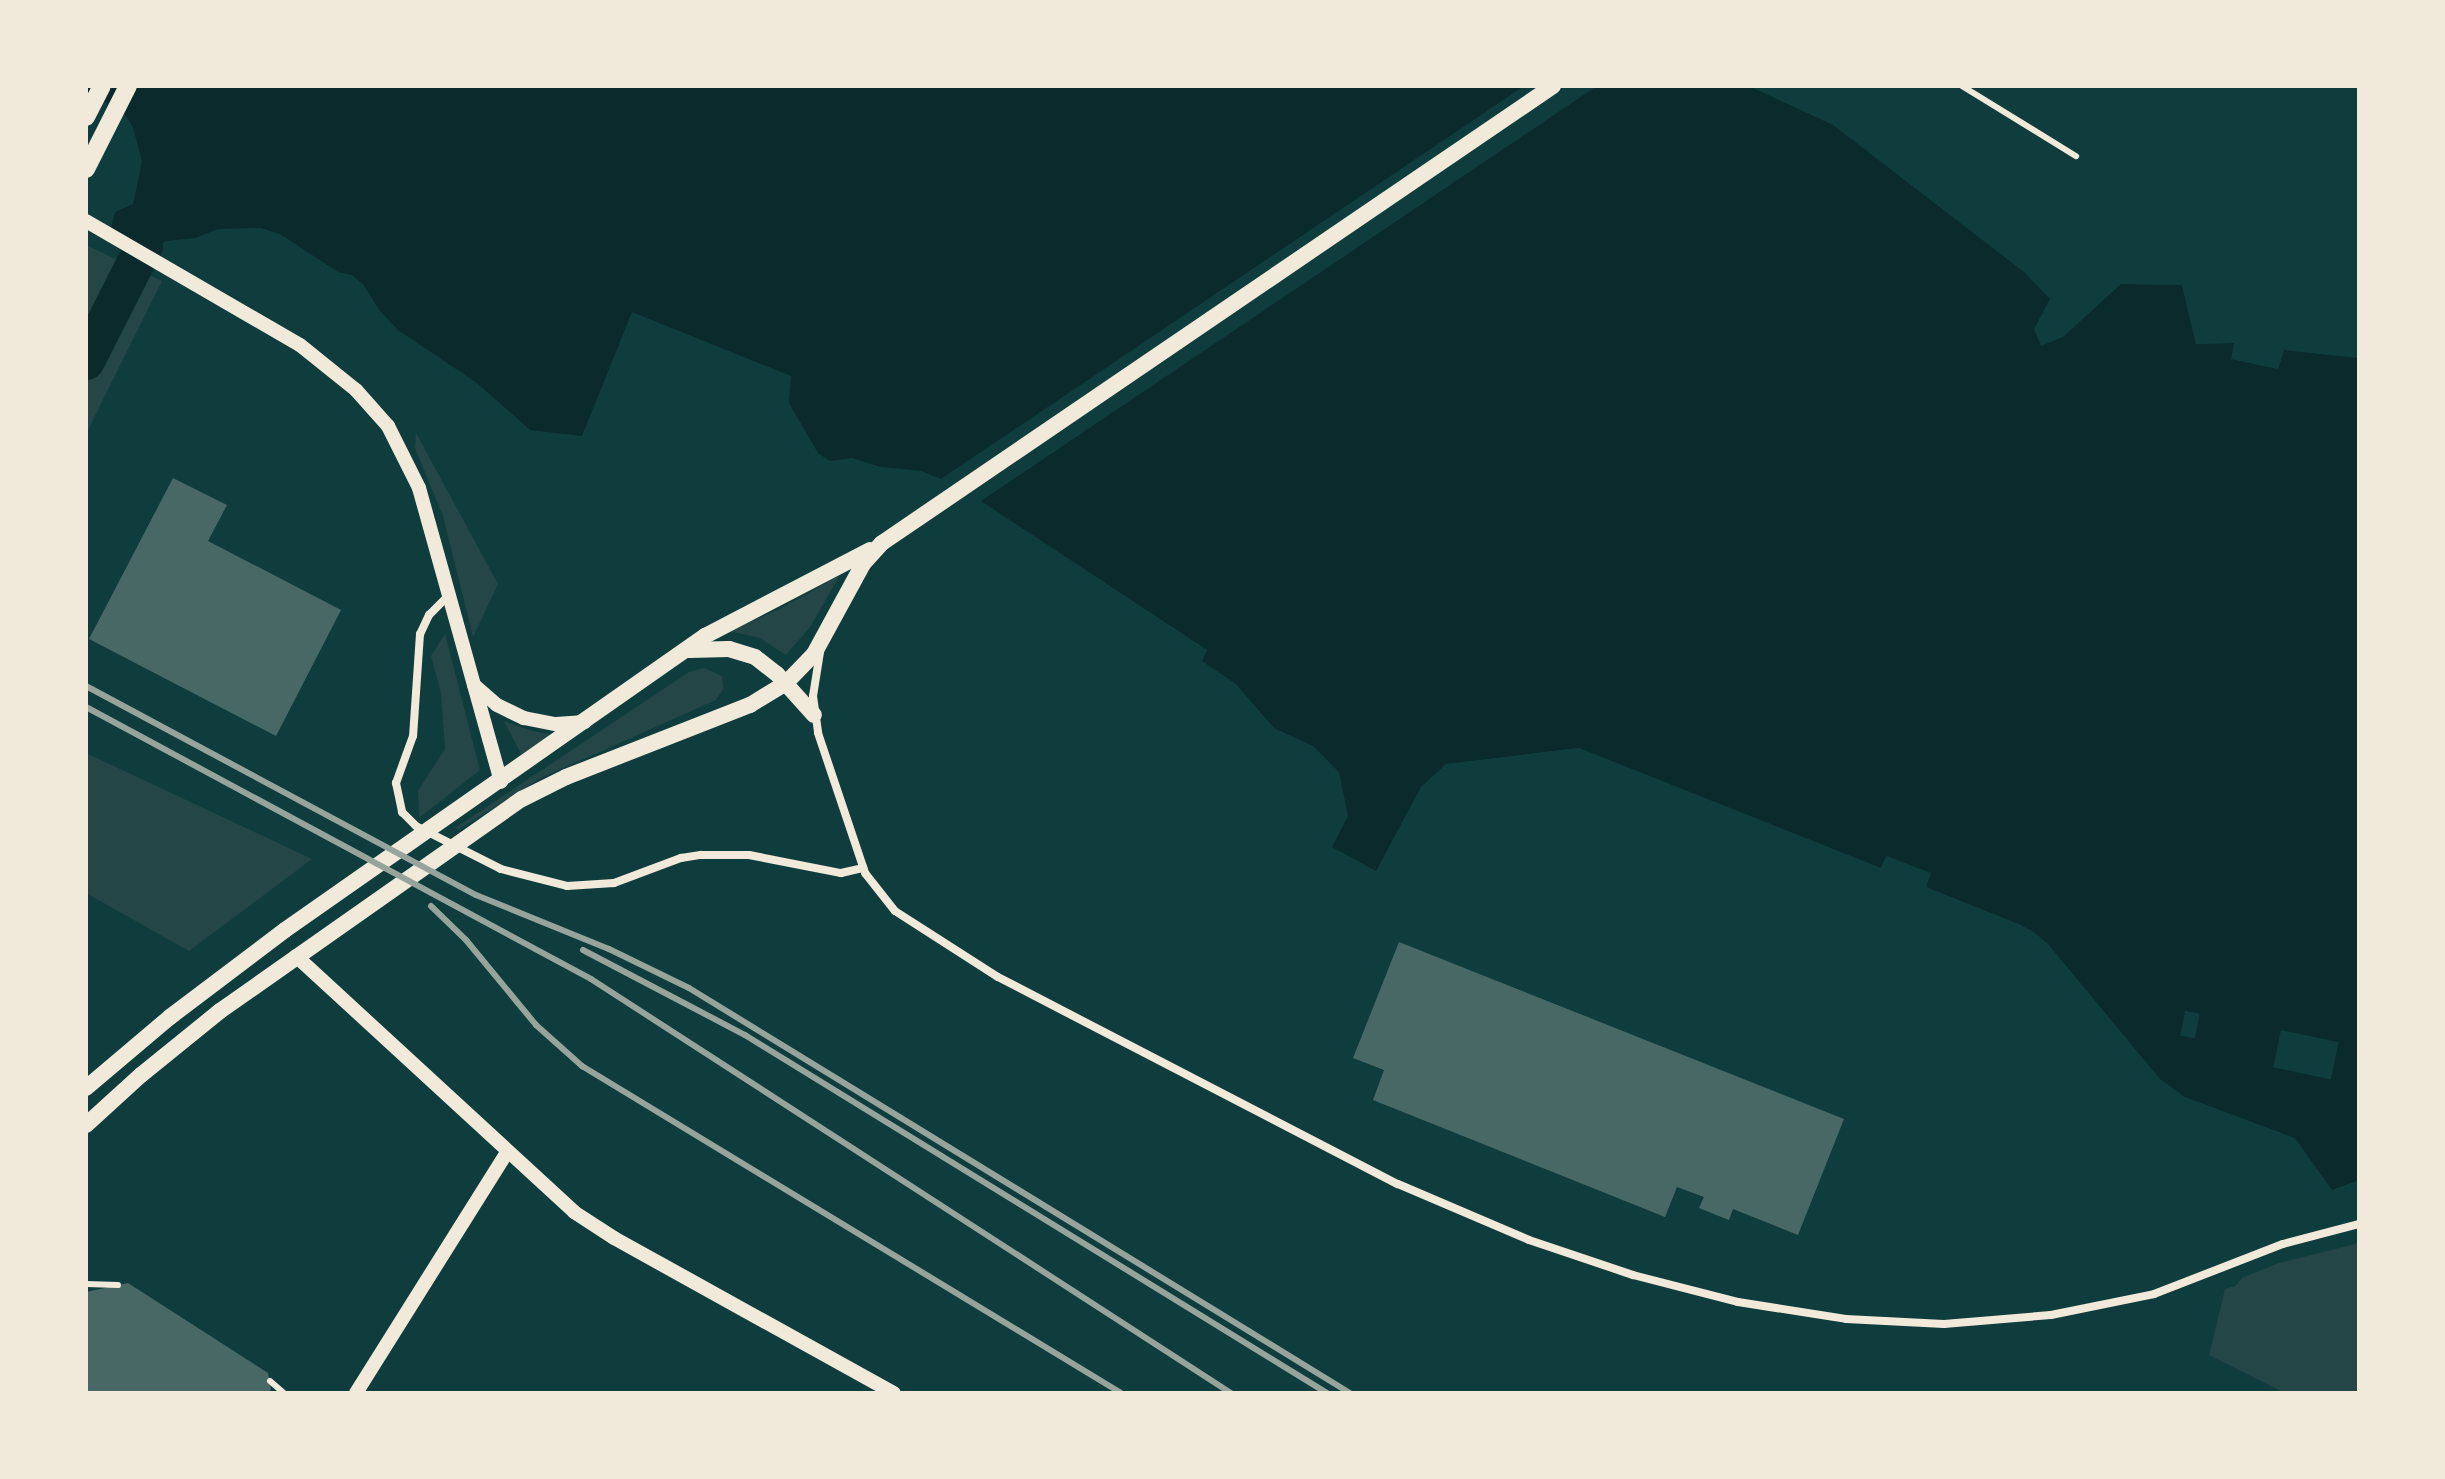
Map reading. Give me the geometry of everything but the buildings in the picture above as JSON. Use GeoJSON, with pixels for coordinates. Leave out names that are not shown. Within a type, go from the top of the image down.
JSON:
{"type":"FeatureCollection","features":[{"type":"Feature","properties":{"kind":"main road"},"geometry":{"type":"LineString","coordinates":[[86,117],[102,86]]}},
{"type":"Feature","properties":{"kind":"main road"},"geometry":{"type":"LineString","coordinates":[[86,169],[128,86]]}},
{"type":"Feature","properties":{"kind":"main road"},"geometry":{"type":"LineString","coordinates":[[86,1088],[204,990],[723,625],[882,543],[1553,86]]}},
{"type":"Feature","properties":{"kind":"main road"},"geometry":{"type":"LineString","coordinates":[[86,1125],[186,1037],[296,956],[551,784],[750,705],[786,683],[801,670],[826,636],[863,564],[882,543]]}},
{"type":"Feature","properties":{"kind":"main road"},"geometry":{"type":"LineString","coordinates":[[688,650],[715,647],[742,652],[766,665],[814,715]]}},
{"type":"Feature","properties":{"kind":"street"},"geometry":{"type":"LineString","coordinates":[[88,223],[192,280],[300,345],[373,407],[411,467],[501,782]]}},
{"type":"Feature","properties":{"kind":"street"},"geometry":{"type":"LineString","coordinates":[[449,595],[429,615],[420,634],[413,736],[396,783],[402,812],[416,826],[501,869],[567,886],[614,883],[671,861],[701,855],[749,855],[841,873],[863,868]]}},
{"type":"Feature","properties":{"kind":"street"},"geometry":{"type":"LineString","coordinates":[[826,636],[814,677],[814,715],[863,868],[873,887],[895,911],[980,968],[1398,1184],[1568,1254],[1738,1302],[1901,1324],[2014,1320],[2154,1294],[2297,1240],[2359,1224]]}},
{"type":"Feature","properties":{"kind":"street"},"geometry":{"type":"LineString","coordinates":[[474,685],[497,705],[524,718],[556,724],[589,721]]}},
{"type":"Feature","properties":{"kind":"street"},"geometry":{"type":"LineString","coordinates":[[296,956],[507,1152],[591,1224],[894,1393]]}},
{"type":"Feature","properties":{"kind":"street"},"geometry":{"type":"LineString","coordinates":[[356,1393],[507,1152]]}},
{"type":"Feature","properties":{"kind":"lane"},"geometry":{"type":"LineString","coordinates":[[1962,86],[2076,156]]}},
{"type":"Feature","properties":{"kind":"lane"},"geometry":{"type":"LineString","coordinates":[[86,1284],[118,1285]]}},
{"type":"Feature","properties":{"kind":"lane"},"geometry":{"type":"LineString","coordinates":[[270,1381],[284,1393]]}},
{"type":"Feature","properties":{"kind":"shaded area"},"geometry":{"type":"Polygon","coordinates":[[[86,86],[1749,86],[1833,125],[2024,272],[2050,299],[2034,329],[2041,346],[2063,337],[2121,284],[2182,285],[2196,344],[2235,343],[2232,359],[2278,369],[2284,350],[2359,358],[2359,1180],[2332,1190],[2295,1138],[2185,1097],[2160,1079],[2048,944],[2031,930],[1925,887],[1930,874],[1887,856],[1881,869],[1579,748],[1446,764],[1421,787],[1376,871],[1332,847],[1348,816],[1339,772],[1313,746],[1274,728],[1236,684],[1202,661],[1207,650],[954,484],[921,471],[881,467],[852,458],[830,461],[818,453],[789,403],[791,376],[632,312],[582,436],[530,430],[477,383],[398,330],[380,311],[363,284],[352,275],[338,272],[280,234],[261,228],[218,229],[195,238],[166,241],[153,250],[111,228],[115,212],[133,204],[142,162],[133,127],[124,113],[86,90],[86,86]]]}},
{"type":"Feature","properties":{"kind":"shaded area"},"geometry":{"type":"Polygon","coordinates":[[[86,245],[162,281],[86,434],[86,245]]]}},
{"type":"Feature","properties":{"kind":"shaded area"},"geometry":{"type":"Polygon","coordinates":[[[416,433],[498,584],[473,637],[443,516],[415,448],[416,433]]]}},
{"type":"Feature","properties":{"kind":"shaded area"},"geometry":{"type":"Polygon","coordinates":[[[840,575],[810,627],[786,655],[760,638],[729,631],[780,609],[840,575]]]}},
{"type":"Feature","properties":{"kind":"shaded area"},"geometry":{"type":"Polygon","coordinates":[[[445,634],[480,770],[419,818],[418,791],[445,749],[441,693],[431,656],[445,634]]]}},
{"type":"Feature","properties":{"kind":"shaded area"},"geometry":{"type":"Polygon","coordinates":[[[704,668],[722,676],[723,689],[716,700],[541,778],[458,830],[455,828],[689,672],[704,668]]]}},
{"type":"Feature","properties":{"kind":"shaded area"},"geometry":{"type":"Polygon","coordinates":[[[504,721],[529,730],[552,735],[521,754],[504,721]]]}},
{"type":"Feature","properties":{"kind":"shaded area"},"geometry":{"type":"Polygon","coordinates":[[[86,753],[312,859],[189,951],[86,893],[86,753]]]}},
{"type":"Feature","properties":{"kind":"shaded area"},"geometry":{"type":"Polygon","coordinates":[[[2359,1243],[2359,1393],[2285,1393],[2209,1355],[2225,1289],[2235,1286],[2242,1278],[2279,1263],[2359,1243]]]}},
{"type":"Feature","properties":{"kind":"pier"},"geometry":{"type":"Polygon","coordinates":[[[1524,86],[1597,86],[981,501],[1207,650],[1202,661],[1199,659],[1202,651],[1061,556],[938,481],[1524,86]]]}},
{"type":"Feature","properties":{"kind":"pier"},"geometry":{"type":"Polygon","coordinates":[[[2186,284],[2199,340],[2236,340],[2236,356],[2275,364],[2284,346],[2359,354],[2359,358],[2284,350],[2278,369],[2231,359],[2234,343],[2196,344],[2182,285],[2186,284]]]}},
{"type":"Feature","properties":{"kind":"pier"},"geometry":{"type":"Polygon","coordinates":[[[1579,748],[1881,868],[1886,856],[1931,873],[1926,887],[2021,925],[2040,937],[2040,942],[2019,928],[1924,890],[1925,876],[1889,861],[1884,871],[1880,872],[1578,752],[1447,768],[1437,777],[1433,776],[1446,764],[1579,748]]]}},
{"type":"Feature","properties":{"kind":"pier"},"geometry":{"type":"Polygon","coordinates":[[[2185,1011],[2200,1014],[2195,1038],[2180,1036],[2185,1011]]]}},
{"type":"Feature","properties":{"kind":"pier"},"geometry":{"type":"Polygon","coordinates":[[[2281,1030],[2339,1042],[2331,1079],[2273,1067],[2281,1030]]]}},
{"type":"Feature","properties":{"kind":"waterway"},"geometry":{"type":"LineString","coordinates":[[86,361],[144,246]]}},
{"type":"Feature","properties":{"kind":"railway"},"geometry":{"type":"LineString","coordinates":[[86,686],[476,895],[609,949],[689,988],[1350,1393]]}},
{"type":"Feature","properties":{"kind":"railway"},"geometry":{"type":"LineString","coordinates":[[86,707],[591,979],[1231,1393]]}},
{"type":"Feature","properties":{"kind":"railway"},"geometry":{"type":"LineString","coordinates":[[431,906],[466,940],[536,1025],[582,1066],[1121,1393]]}},
{"type":"Feature","properties":{"kind":"railway"},"geometry":{"type":"LineString","coordinates":[[583,950],[745,1035],[1327,1393]]}}]}
